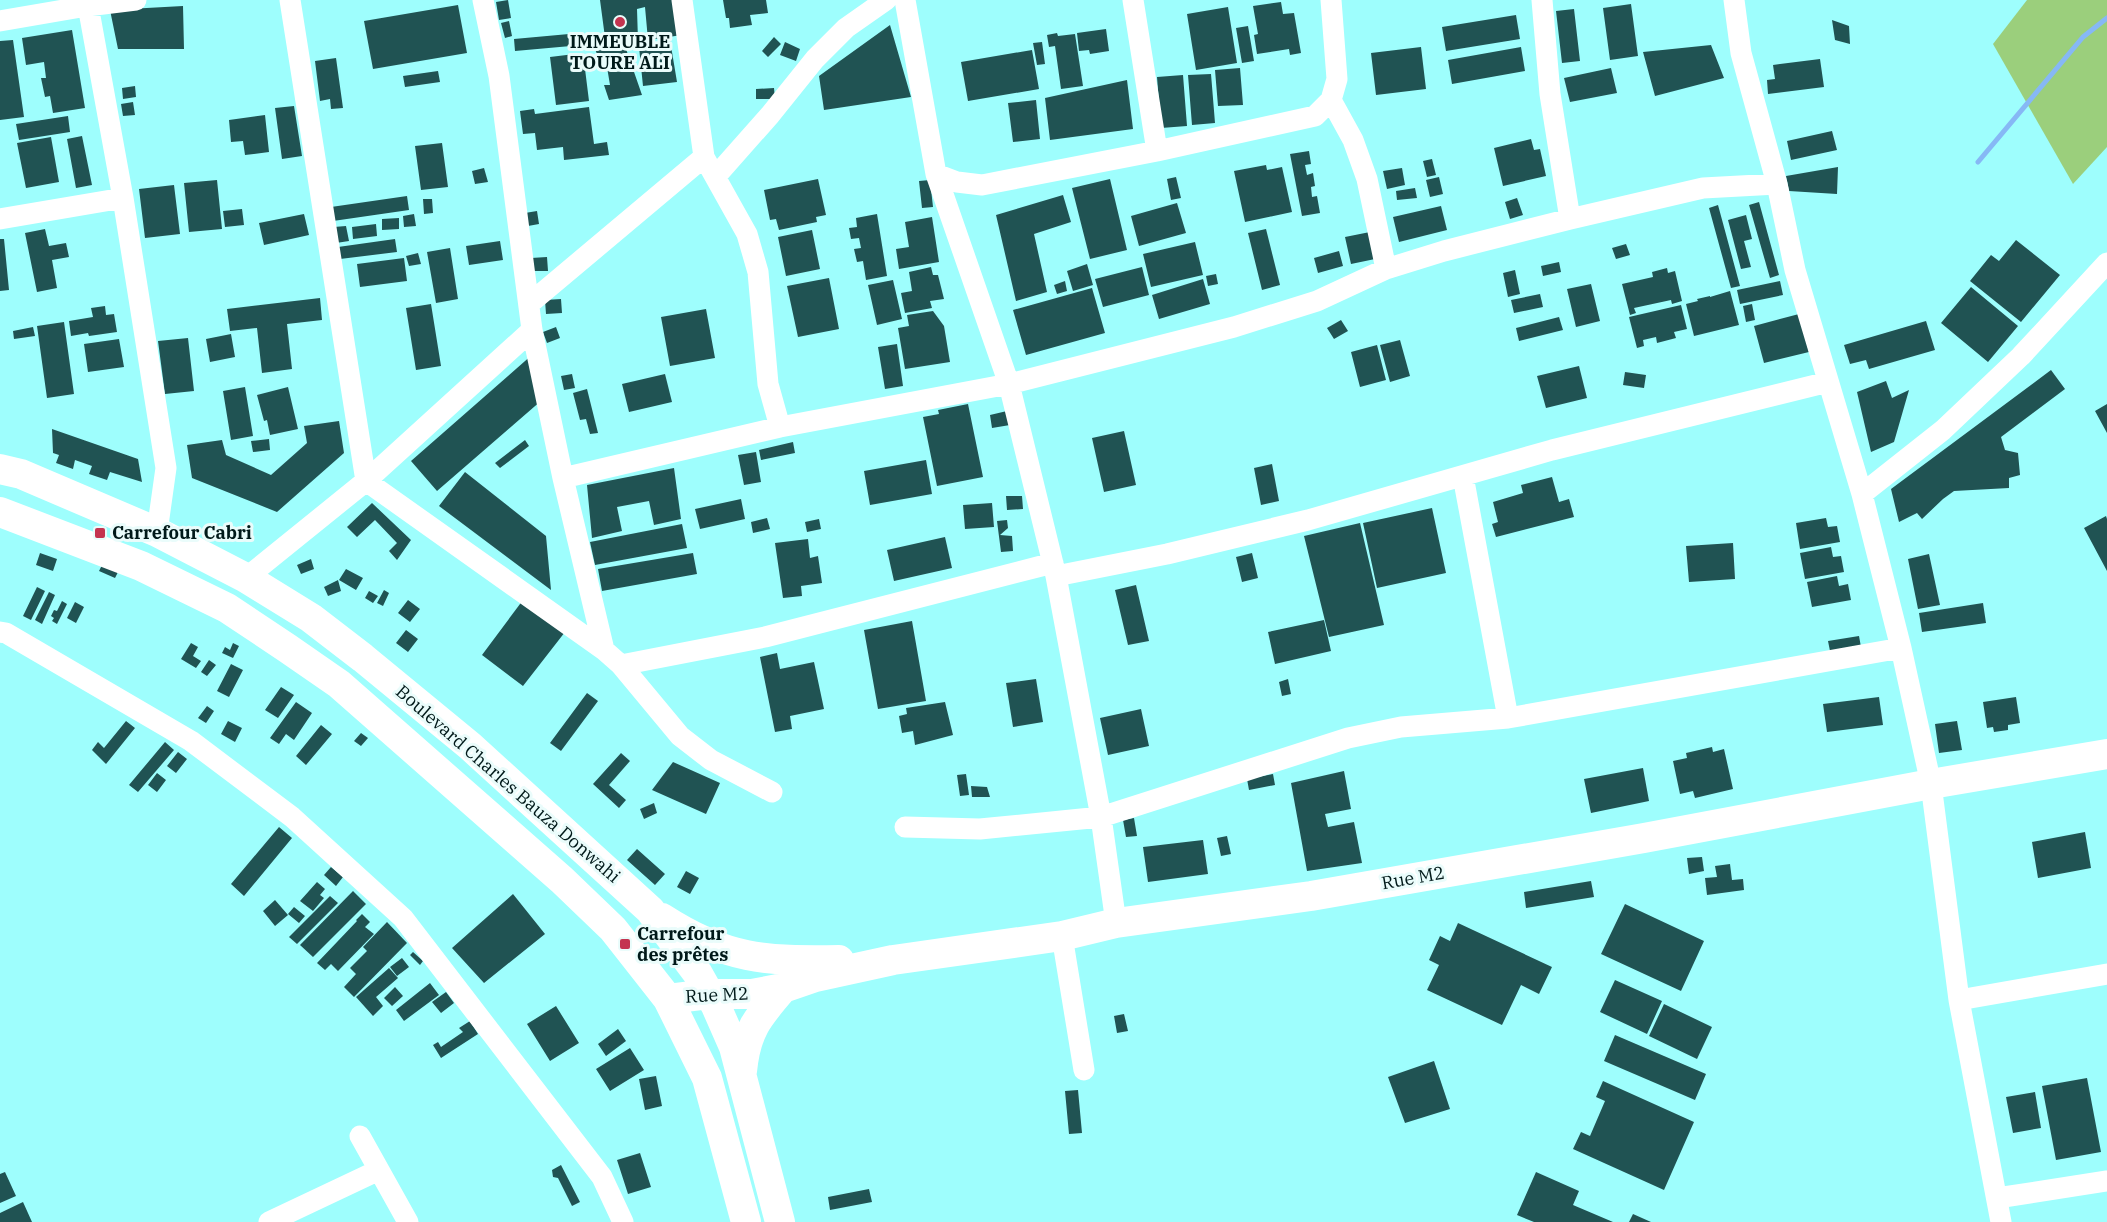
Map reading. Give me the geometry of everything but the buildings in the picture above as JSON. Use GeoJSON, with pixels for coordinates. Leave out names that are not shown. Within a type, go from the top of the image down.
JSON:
{"type":"FeatureCollection","features":[{"type":"Feature","properties":{"kind":"main road","name":"Boulevard Charles Bauza Donwahi"},"geometry":{"type":"LineString","coordinates":[[0,468],[21,474],[157,532],[246,578],[311,618],[470,746],[650,910],[704,984],[734,1047],[780,1222]]}},
{"type":"Feature","properties":{"kind":"main road","name":"Boulevard Charles Bauza Donwahi"},"geometry":{"type":"LineString","coordinates":[[0,512],[141,566],[226,608],[339,684],[571,888],[613,929],[668,999],[707,1078],[746,1222]]}},
{"type":"Feature","properties":{"kind":"main road","name":"Rue M2"},"geometry":{"type":"LineString","coordinates":[[704,984],[752,994],[893,960],[1062,936],[1116,922],[1322,894],[2107,753]]}},
{"type":"Feature","properties":{"kind":"main road"},"geometry":{"type":"LineString","coordinates":[[650,910],[712,946],[740,955]]}},
{"type":"Feature","properties":{"kind":"main road","name":"Rue M2"},"geometry":{"type":"LineString","coordinates":[[668,999],[704,984],[740,955],[784,961],[893,960]]}},
{"type":"Feature","properties":{"kind":"main road"},"geometry":{"type":"LineString","coordinates":[[742,1077],[744,1051],[752,1026],[783,988]]}},
{"type":"Feature","properties":{"kind":"street"},"geometry":{"type":"LineString","coordinates":[[0,21],[87,3],[136,0]]}},
{"type":"Feature","properties":{"kind":"street"},"geometry":{"type":"LineString","coordinates":[[290,0],[366,482],[604,650],[621,665],[680,736],[711,760],[772,792]]}},
{"type":"Feature","properties":{"kind":"street"},"geometry":{"type":"LineString","coordinates":[[483,0],[499,76],[532,330],[563,478],[604,650]]}},
{"type":"Feature","properties":{"kind":"street"},"geometry":{"type":"LineString","coordinates":[[682,0],[704,157],[747,234],[758,272],[768,384],[780,427]]}},
{"type":"Feature","properties":{"kind":"street"},"geometry":{"type":"LineString","coordinates":[[716,176],[770,115],[815,59],[846,28],[886,0]]}},
{"type":"Feature","properties":{"kind":"street"},"geometry":{"type":"LineString","coordinates":[[905,0],[936,174],[1009,384],[1055,569],[1101,817],[1116,922]]}},
{"type":"Feature","properties":{"kind":"street"},"geometry":{"type":"LineString","coordinates":[[1133,0],[1157,151]]}},
{"type":"Feature","properties":{"kind":"street"},"geometry":{"type":"LineString","coordinates":[[936,174],[957,182],[982,185],[1157,151],[1315,116],[1331,100],[1337,79],[1331,0]]}},
{"type":"Feature","properties":{"kind":"street"},"geometry":{"type":"LineString","coordinates":[[1542,0],[1550,94],[1570,219]]}},
{"type":"Feature","properties":{"kind":"street"},"geometry":{"type":"LineString","coordinates":[[1734,0],[1741,53],[1777,184],[1795,270],[1862,494],[1901,648],[1930,784],[1959,1000],[2001,1222]]}},
{"type":"Feature","properties":{"kind":"street"},"geometry":{"type":"LineString","coordinates":[[87,3],[123,198],[166,468],[157,532]]}},
{"type":"Feature","properties":{"kind":"street"},"geometry":{"type":"LineString","coordinates":[[1331,100],[1353,140],[1367,179],[1386,269]]}},
{"type":"Feature","properties":{"kind":"street"},"geometry":{"type":"LineString","coordinates":[[529,304],[704,157]]}},
{"type":"Feature","properties":{"kind":"street"},"geometry":{"type":"LineString","coordinates":[[563,478],[780,427],[1009,384],[1233,327],[1317,301],[1386,269],[1444,251],[1570,219],[1703,188],[1777,184]]}},
{"type":"Feature","properties":{"kind":"street"},"geometry":{"type":"LineString","coordinates":[[0,219],[123,198]]}},
{"type":"Feature","properties":{"kind":"street"},"geometry":{"type":"LineString","coordinates":[[1862,494],[1943,430],[2021,356],[2107,263]]}},
{"type":"Feature","properties":{"kind":"street"},"geometry":{"type":"LineString","coordinates":[[246,578],[366,482],[532,330]]}},
{"type":"Feature","properties":{"kind":"street"},"geometry":{"type":"LineString","coordinates":[[621,665],[765,637],[1055,569],[1167,554],[1308,520],[1552,450],[1828,382]]}},
{"type":"Feature","properties":{"kind":"street"},"geometry":{"type":"LineString","coordinates":[[1463,476],[1508,718]]}},
{"type":"Feature","properties":{"kind":"street"},"geometry":{"type":"LineString","coordinates":[[0,632],[6,633],[191,741],[292,818],[403,918],[602,1177],[623,1222]]}},
{"type":"Feature","properties":{"kind":"street"},"geometry":{"type":"LineString","coordinates":[[905,827],[980,829],[1101,817],[1348,738],[1401,727],[1508,718],[1901,648]]}},
{"type":"Feature","properties":{"kind":"street"},"geometry":{"type":"LineString","coordinates":[[1062,936],[1084,1070]]}},
{"type":"Feature","properties":{"kind":"street"},"geometry":{"type":"LineString","coordinates":[[1959,1000],[2107,974]]}},
{"type":"Feature","properties":{"kind":"street"},"geometry":{"type":"LineString","coordinates":[[360,1136],[408,1222]]}},
{"type":"Feature","properties":{"kind":"street"},"geometry":{"type":"LineString","coordinates":[[269,1222],[379,1170]]}},
{"type":"Feature","properties":{"kind":"street"},"geometry":{"type":"LineString","coordinates":[[1997,1198],[2107,1181]]}},
{"type":"Feature","properties":{"kind":"green space"},"geometry":{"type":"Polygon","coordinates":[[[2027,0],[2107,0],[2107,147],[2073,184],[1993,44],[2027,0]]]}},
{"type":"Feature","properties":{"kind":"waterway"},"geometry":{"type":"LineString","coordinates":[[1978,162],[2083,37],[2107,18]]}},
{"type":"Feature","properties":{"kind":"place","name":"IMMEUBLE TOURE ALI"},"geometry":{"type":"Point","coordinates":[620,22]}},
{"type":"Feature","properties":{"kind":"place","name":"Carrefour Cabri"},"geometry":{"type":"Point","coordinates":[100,533]}},
{"type":"Feature","properties":{"kind":"place","name":"Carrefour des prêtes"},"geometry":{"type":"Point","coordinates":[625,944]}}]}
